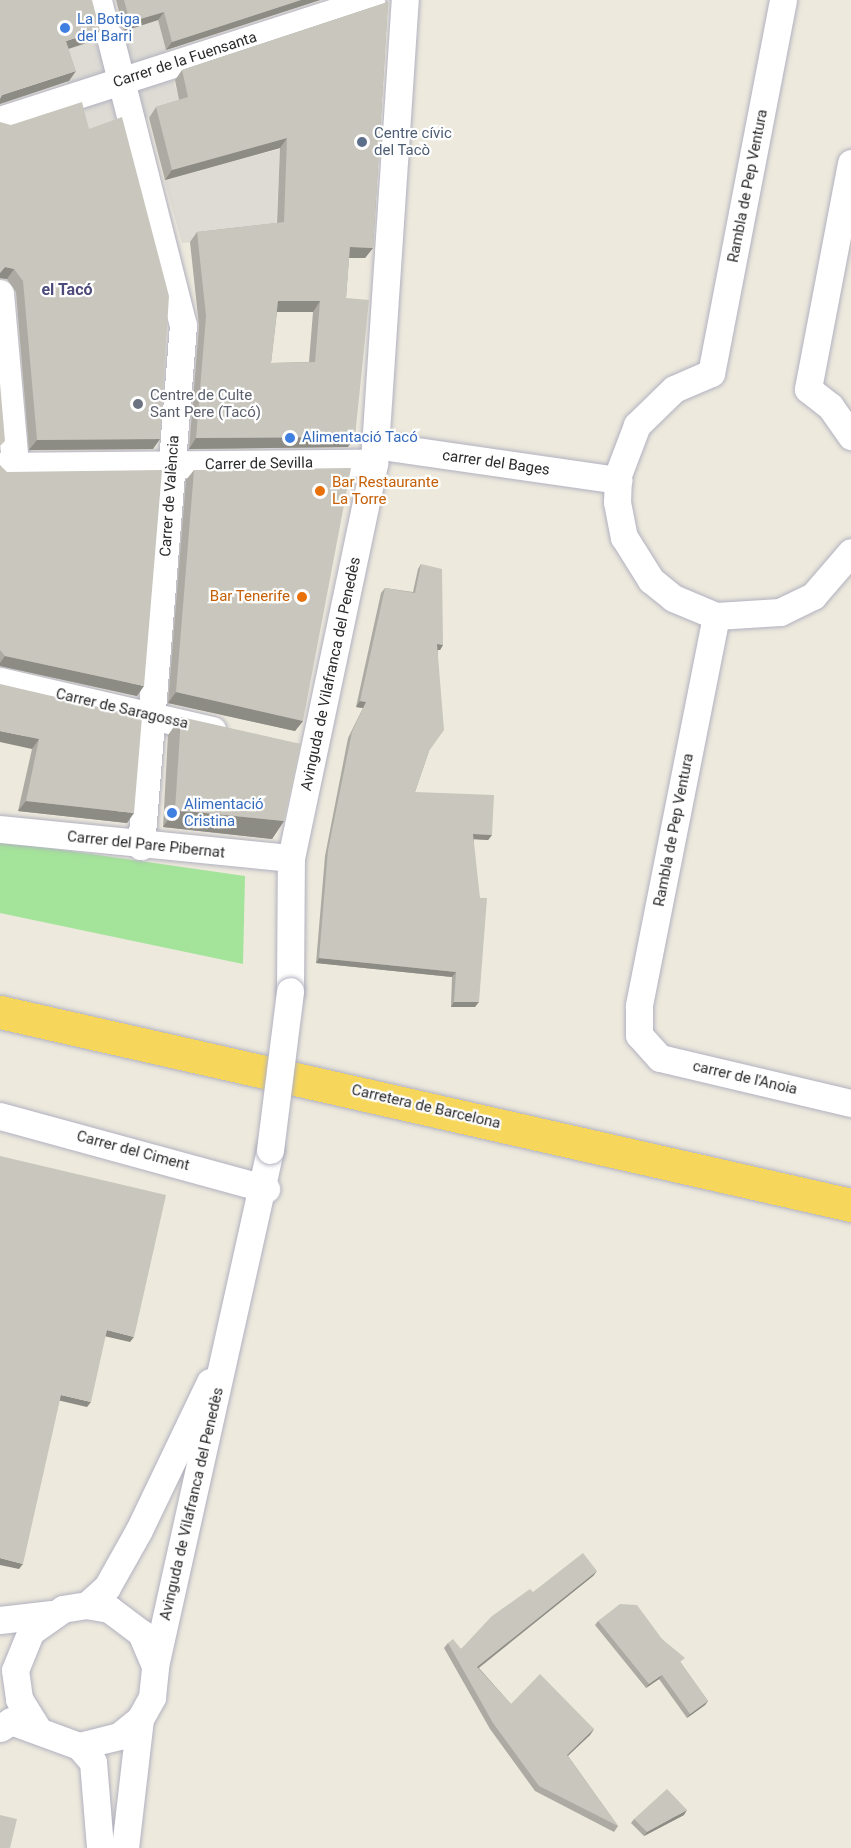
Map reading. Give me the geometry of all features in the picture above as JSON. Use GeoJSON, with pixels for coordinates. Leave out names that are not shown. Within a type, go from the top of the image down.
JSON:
{"type":"FeatureCollection","features":[{"type":"Feature","properties":{"kind":"highway","name":"Carretera de Barcelona"},"geometry":{"type":"LineString","coordinates":[[0,1012],[851,1205]]}},
{"type":"Feature","properties":{"kind":"street"},"geometry":{"type":"LineString","coordinates":[[101,0],[110,37]]}},
{"type":"Feature","properties":{"kind":"street","name":"Carrer de la Fuensanta"},"geometry":{"type":"LineString","coordinates":[[0,120],[371,0]]}},
{"type":"Feature","properties":{"kind":"street","name":"Avinguda de Vilafranca del Penedès"},"geometry":{"type":"LineString","coordinates":[[155,1666],[266,1189],[290,991],[291,858],[315,752],[374,454],[405,0]]}},
{"type":"Feature","properties":{"kind":"street","name":"Rambla de Pep Ventura"},"geometry":{"type":"LineString","coordinates":[[618,480],[626,447],[656,403],[711,373],[783,0]]}},
{"type":"Feature","properties":{"kind":"street","name":"Carrer de València"},"geometry":{"type":"LineString","coordinates":[[110,37],[123,80],[183,325],[155,717],[141,846]]}},
{"type":"Feature","properties":{"kind":"street"},"geometry":{"type":"LineString","coordinates":[[851,163],[808,389],[830,406],[851,436]]}},
{"type":"Feature","properties":{"kind":"street"},"geometry":{"type":"LineString","coordinates":[[0,293],[7,466]]}},
{"type":"Feature","properties":{"kind":"street","name":"Carrer de Sevilla"},"geometry":{"type":"LineString","coordinates":[[7,466],[172,465],[374,454]]}},
{"type":"Feature","properties":{"kind":"street","name":"carrer del Bages"},"geometry":{"type":"LineString","coordinates":[[374,454],[618,480]]}},
{"type":"Feature","properties":{"kind":"street"},"geometry":{"type":"LineString","coordinates":[[618,480],[620,524],[637,562],[667,594],[716,616],[780,612],[813,596],[851,552]]}},
{"type":"Feature","properties":{"kind":"street","name":"Rambla de Pep Ventura"},"geometry":{"type":"LineString","coordinates":[[644,1044],[639,1006],[716,616]]}},
{"type":"Feature","properties":{"kind":"street","name":"Carrer de Saragossa"},"geometry":{"type":"LineString","coordinates":[[0,681],[235,735]]}},
{"type":"Feature","properties":{"kind":"street"},"geometry":{"type":"LineString","coordinates":[[281,745],[315,752]]}},
{"type":"Feature","properties":{"kind":"street","name":"Carrer del Pare Pibernat"},"geometry":{"type":"LineString","coordinates":[[0,829],[141,846],[291,858]]}},
{"type":"Feature","properties":{"kind":"street","name":"carrer de l'Anoia"},"geometry":{"type":"LineString","coordinates":[[644,1044],[660,1058],[851,1103]]}},
{"type":"Feature","properties":{"kind":"street","name":"Carrer del Ciment"},"geometry":{"type":"LineString","coordinates":[[0,1116],[266,1189]]}},
{"type":"Feature","properties":{"kind":"street","name":"Avinguda de Vilafranca del Penedès"},"geometry":{"type":"LineString","coordinates":[[87,1605],[107,1587],[139,1530],[229,1343]]}},
{"type":"Feature","properties":{"kind":"street"},"geometry":{"type":"LineString","coordinates":[[0,1620],[50,1614],[87,1605],[125,1617],[141,1633],[155,1666],[152,1696],[140,1719],[125,1848]]}},
{"type":"Feature","properties":{"kind":"street"},"geometry":{"type":"LineString","coordinates":[[37,1728],[19,1699],[15,1670],[31,1630],[50,1614]]}},
{"type":"Feature","properties":{"kind":"street"},"geometry":{"type":"LineString","coordinates":[[79,1746],[119,1736],[140,1719]]}},
{"type":"Feature","properties":{"kind":"street"},"geometry":{"type":"LineString","coordinates":[[0,1728],[11,1721],[37,1728],[79,1746],[93,1762],[100,1848]]}},
{"type":"Feature","properties":{"kind":"green space"},"geometry":{"type":"Polygon","coordinates":[[[0,841],[245,876],[243,964],[0,913],[0,841]]]}},
{"type":"Feature","properties":{"kind":"shaded area"},"geometry":{"type":"Polygon","coordinates":[[[158,20],[181,107],[82,138],[59,52],[158,20]]]}},
{"type":"Feature","properties":{"kind":"shaded area"},"geometry":{"type":"Polygon","coordinates":[[[280,149],[276,233],[182,243],[164,179],[280,149]]]}},
{"type":"Feature","properties":{"kind":"building"},"geometry":{"type":"Polygon","coordinates":[[[0,0],[92,0],[100,30],[66,41],[76,71],[2,95],[0,99],[0,0]]]}},
{"type":"Feature","properties":{"kind":"building"},"geometry":{"type":"Polygon","coordinates":[[[124,0],[301,0],[172,42],[164,12],[130,22],[124,0]]]}},
{"type":"Feature","properties":{"kind":"building"},"geometry":{"type":"Polygon","coordinates":[[[388,2],[373,248],[350,247],[346,298],[369,300],[355,437],[196,438],[206,316],[197,232],[284,222],[287,138],[172,170],[156,107],[188,97],[182,70],[388,2]],[[278,301],[271,363],[315,362],[320,301],[278,301]]]}},
{"type":"Feature","properties":{"kind":"building"},"geometry":{"type":"Polygon","coordinates":[[[82,102],[89,129],[122,117],[169,296],[160,439],[37,440],[23,281],[14,269],[5,267],[0,273],[0,122],[11,125],[82,102]]]}},
{"type":"Feature","properties":{"kind":"building"},"geometry":{"type":"Polygon","coordinates":[[[0,383],[5,441],[0,446],[0,383]]]}},
{"type":"Feature","properties":{"kind":"building"},"geometry":{"type":"Polygon","coordinates":[[[0,465],[7,472],[162,470],[144,686],[5,656],[0,650],[0,465]]]}},
{"type":"Feature","properties":{"kind":"building"},"geometry":{"type":"Polygon","coordinates":[[[351,468],[303,721],[176,692],[194,470],[351,468]]]}},
{"type":"Feature","properties":{"kind":"building"},"geometry":{"type":"Polygon","coordinates":[[[421,564],[442,569],[443,645],[437,644],[444,730],[429,751],[415,792],[494,795],[492,835],[473,834],[480,898],[487,898],[479,1002],[454,1002],[456,972],[319,958],[328,850],[352,732],[366,702],[360,701],[385,588],[415,593],[421,564]]]}},
{"type":"Feature","properties":{"kind":"building"},"geometry":{"type":"Polygon","coordinates":[[[0,684],[142,717],[134,813],[26,801],[39,739],[0,731],[0,684]]]}},
{"type":"Feature","properties":{"kind":"building"},"geometry":{"type":"Polygon","coordinates":[[[181,717],[301,744],[284,821],[175,810],[181,717]]]}},
{"type":"Feature","properties":{"kind":"building"},"geometry":{"type":"Polygon","coordinates":[[[0,1156],[166,1195],[134,1337],[107,1330],[91,1402],[61,1395],[23,1564],[0,1558],[0,1156]]]}},
{"type":"Feature","properties":{"kind":"building"},"geometry":{"type":"Polygon","coordinates":[[[583,1553],[597,1571],[477,1667],[511,1704],[540,1674],[594,1729],[567,1755],[618,1826],[539,1786],[493,1723],[448,1643],[453,1639],[461,1649],[492,1616],[530,1589],[533,1592],[583,1553]]]}},
{"type":"Feature","properties":{"kind":"building"},"geometry":{"type":"Polygon","coordinates":[[[620,1604],[637,1605],[662,1639],[685,1658],[680,1662],[708,1701],[690,1714],[662,1675],[649,1684],[598,1621],[620,1604]]]}},
{"type":"Feature","properties":{"kind":"building"},"geometry":{"type":"Polygon","coordinates":[[[667,1789],[687,1810],[647,1832],[634,1819],[667,1789]]]}},
{"type":"Feature","properties":{"kind":"building"},"geometry":{"type":"Polygon","coordinates":[[[0,1815],[17,1819],[10,1848],[0,1848],[0,1815]]]}},
{"type":"Feature","properties":{"kind":"place","name":"La Botiga del Barri"},"geometry":{"type":"Point","coordinates":[65,28]}},
{"type":"Feature","properties":{"kind":"place","name":"Centre cívic del Tacò"},"geometry":{"type":"Point","coordinates":[362,142]}},
{"type":"Feature","properties":{"kind":"place","name":"Centre de Culte Sant Pere (Tacó)"},"geometry":{"type":"Point","coordinates":[138,404]}},
{"type":"Feature","properties":{"kind":"place","name":"Alimentació Tacó"},"geometry":{"type":"Point","coordinates":[290,438]}},
{"type":"Feature","properties":{"kind":"place","name":"Bar Restaurante La Torre"},"geometry":{"type":"Point","coordinates":[320,491]}},
{"type":"Feature","properties":{"kind":"place","name":"Bar Tenerife"},"geometry":{"type":"Point","coordinates":[302,597]}},
{"type":"Feature","properties":{"kind":"place","name":"Alimentació Cristina"},"geometry":{"type":"Point","coordinates":[172,813]}},
{"type":"Feature","properties":{"kind":"district","name":"el Tacó"},"geometry":{"type":"Point","coordinates":[67,290]}}]}
